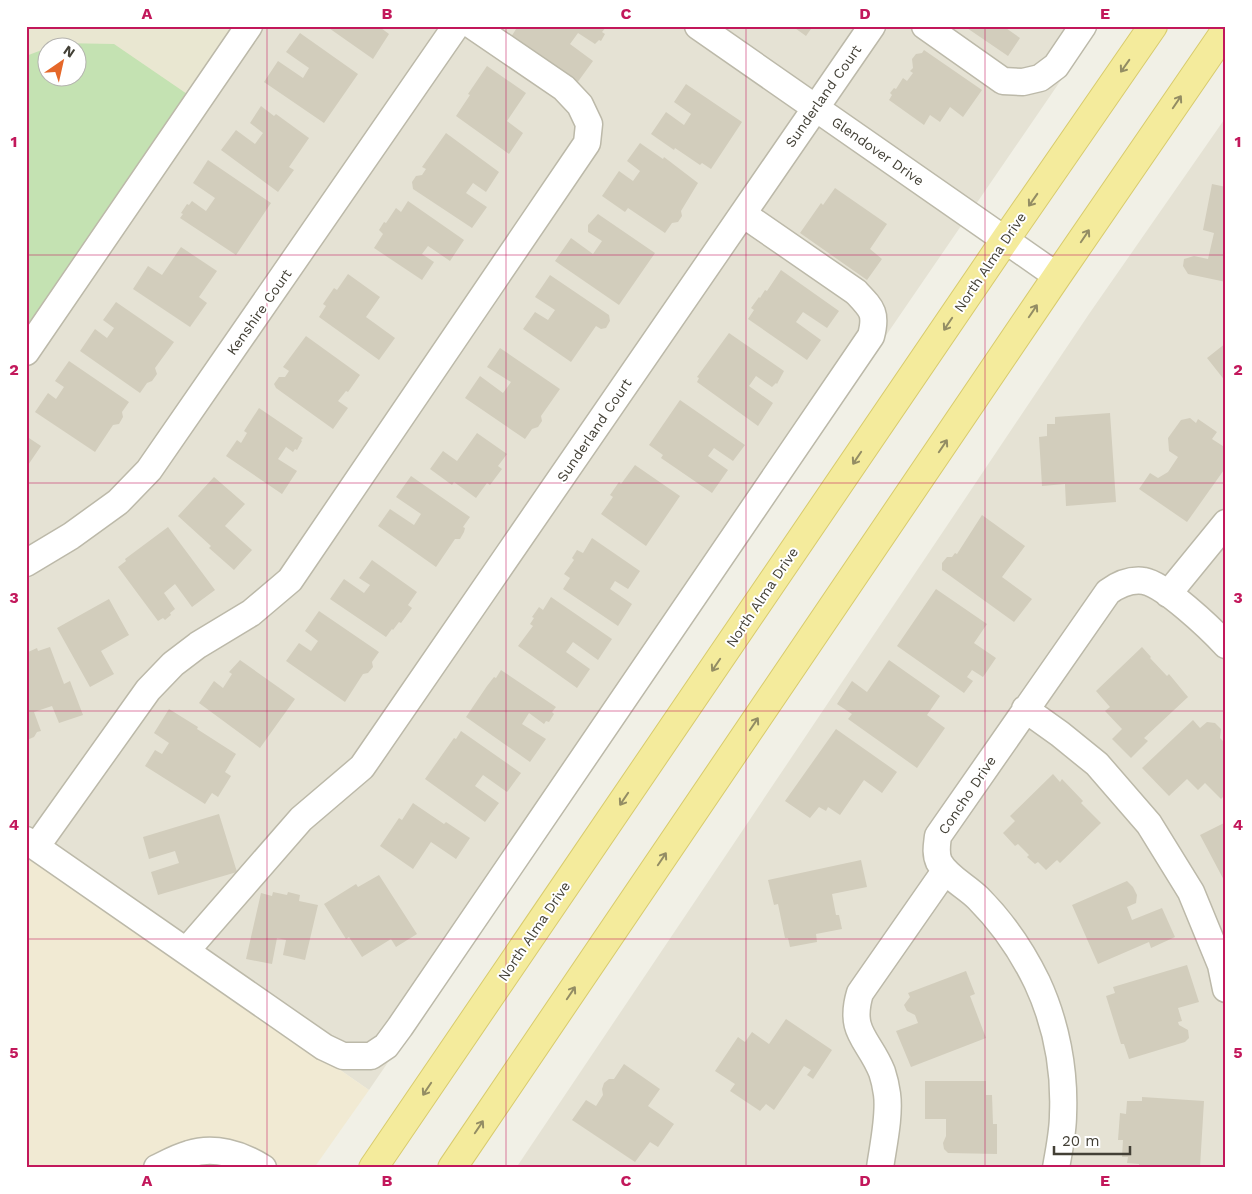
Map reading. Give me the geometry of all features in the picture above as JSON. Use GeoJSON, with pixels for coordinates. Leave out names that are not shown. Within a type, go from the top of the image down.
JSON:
{"type":"FeatureCollection","features":[{"type":"Feature","properties":{"kind":"main road","name":"North Alma Drive"},"geometry":{"type":"LineString","coordinates":[[373,1168],[1005,240],[1153,26]]}},
{"type":"Feature","properties":{"kind":"main road"},"geometry":{"type":"LineString","coordinates":[[452,1168],[1226,30]]}},
{"type":"Feature","properties":{"kind":"street"},"geometry":{"type":"LineString","coordinates":[[26,352],[249,26]]}},
{"type":"Feature","properties":{"kind":"street","name":"Kenshire Court"},"geometry":{"type":"LineString","coordinates":[[26,563],[71,536],[118,502],[149,470],[456,26]]}},
{"type":"Feature","properties":{"kind":"street"},"geometry":{"type":"LineString","coordinates":[[473,26],[564,88],[580,105],[589,124],[587,143],[290,580],[251,613],[198,645],[173,664],[148,690],[31,844],[324,1047],[343,1056],[371,1056],[386,1046],[871,336],[875,321],[868,306],[856,292],[743,214]]}},
{"type":"Feature","properties":{"kind":"street","name":"Glendover Drive"},"geometry":{"type":"LineString","coordinates":[[698,26],[1057,276]]}},
{"type":"Feature","properties":{"kind":"street","name":"Sunderland Court"},"geometry":{"type":"LineString","coordinates":[[186,951],[301,819],[362,767],[872,26]]}},
{"type":"Feature","properties":{"kind":"street"},"geometry":{"type":"LineString","coordinates":[[925,26],[1003,81],[1023,82],[1040,78],[1056,66],[1083,26]]}},
{"type":"Feature","properties":{"kind":"street"},"geometry":{"type":"LineString","coordinates":[[1226,523],[1168,594],[1226,645]]}},
{"type":"Feature","properties":{"kind":"street","name":"Concho Drive"},"geometry":{"type":"LineString","coordinates":[[1056,1168],[1063,1117],[1063,1086],[1059,1051],[1048,1010],[1022,954],[1004,927],[978,898],[945,871],[939,860],[936,848],[938,836],[1108,592],[1118,585],[1130,581],[1143,581],[1155,584],[1168,594]]}},
{"type":"Feature","properties":{"kind":"street"},"geometry":{"type":"LineString","coordinates":[[1025,709],[1097,764],[1149,824],[1191,892],[1220,965],[1226,989]]}},
{"type":"Feature","properties":{"kind":"street"},"geometry":{"type":"LineString","coordinates":[[880,1168],[887,1096],[882,1072],[860,1032],[856,1019],[856,1006],[860,993],[945,871]]}},
{"type":"Feature","properties":{"kind":"street"},"geometry":{"type":"LineString","coordinates":[[156,1168],[188,1154],[207,1151],[228,1152],[252,1161],[262,1168]]}},
{"type":"Feature","properties":{"kind":"shaded area"},"geometry":{"type":"Polygon","coordinates":[[[26,26],[238,26],[26,335],[26,26]]]}},
{"type":"Feature","properties":{"kind":"shaded area"},"geometry":{"type":"Polygon","coordinates":[[[238,26],[1098,26],[369,1090],[26,852],[26,335],[238,26]]]}},
{"type":"Feature","properties":{"kind":"shaded area"},"geometry":{"type":"Polygon","coordinates":[[[1226,117],[1226,1168],[516,1168],[1089,314],[1226,117]]]}},
{"type":"Feature","properties":{"kind":"shaded area"},"geometry":{"type":"Polygon","coordinates":[[[26,852],[369,1090],[314,1168],[26,1168],[26,852]]]}},
{"type":"Feature","properties":{"kind":"green space"},"geometry":{"type":"Polygon","coordinates":[[[88,44],[114,44],[190,96],[26,335],[26,56],[38,51],[38,88],[88,88],[88,44]]]}},
{"type":"Feature","properties":{"kind":"building"},"geometry":{"type":"Polygon","coordinates":[[[326,26],[383,26],[381,28],[389,34],[373,59],[326,26]]]}},
{"type":"Feature","properties":{"kind":"building"},"geometry":{"type":"Polygon","coordinates":[[[518,26],[606,27],[602,32],[605,34],[601,41],[599,40],[595,44],[578,33],[570,44],[593,61],[577,83],[511,37],[518,26]]]}},
{"type":"Feature","properties":{"kind":"building"},"geometry":{"type":"Polygon","coordinates":[[[792,26],[813,26],[806,36],[792,26]]]}},
{"type":"Feature","properties":{"kind":"building"},"geometry":{"type":"Polygon","coordinates":[[[964,26],[1003,26],[1020,38],[1008,56],[964,26]]]}},
{"type":"Feature","properties":{"kind":"building"},"geometry":{"type":"Polygon","coordinates":[[[300,33],[358,74],[324,123],[264,82],[278,61],[303,78],[309,68],[286,52],[300,33]]]}},
{"type":"Feature","properties":{"kind":"building"},"geometry":{"type":"Polygon","coordinates":[[[924,50],[982,90],[963,117],[950,107],[940,122],[930,115],[924,125],[889,100],[892,95],[890,93],[894,88],[896,89],[903,78],[907,81],[913,73],[910,71],[913,68],[912,59],[916,54],[922,53],[924,50]]]}},
{"type":"Feature","properties":{"kind":"building"},"geometry":{"type":"Polygon","coordinates":[[[487,66],[526,93],[507,121],[523,133],[509,154],[456,116],[487,66]]]}},
{"type":"Feature","properties":{"kind":"building"},"geometry":{"type":"Polygon","coordinates":[[[686,84],[742,122],[711,169],[702,163],[700,165],[675,148],[674,150],[651,134],[666,112],[684,125],[691,114],[674,102],[686,84]]]}},
{"type":"Feature","properties":{"kind":"building"},"geometry":{"type":"Polygon","coordinates":[[[261,106],[274,116],[276,114],[309,138],[289,167],[294,170],[278,192],[221,150],[236,130],[255,144],[263,133],[250,123],[261,106]]]}},
{"type":"Feature","properties":{"kind":"building"},"geometry":{"type":"Polygon","coordinates":[[[446,133],[499,172],[486,192],[473,183],[466,193],[487,207],[472,228],[413,189],[412,182],[416,176],[422,175],[426,169],[422,167],[446,133]]]}},
{"type":"Feature","properties":{"kind":"building"},"geometry":{"type":"Polygon","coordinates":[[[640,143],[663,159],[664,157],[698,183],[681,211],[682,216],[678,222],[672,223],[665,233],[628,208],[625,212],[602,196],[619,171],[633,181],[640,171],[627,161],[640,143]]]}},
{"type":"Feature","properties":{"kind":"building"},"geometry":{"type":"Polygon","coordinates":[[[208,160],[271,203],[236,255],[180,218],[187,204],[189,205],[192,201],[206,211],[215,198],[193,183],[208,160]]]}},
{"type":"Feature","properties":{"kind":"building"},"geometry":{"type":"Polygon","coordinates":[[[1212,184],[1226,187],[1226,282],[1188,274],[1183,266],[1184,259],[1194,256],[1208,259],[1214,233],[1203,230],[1212,184]]]}},
{"type":"Feature","properties":{"kind":"building"},"geometry":{"type":"Polygon","coordinates":[[[835,188],[887,224],[870,249],[882,259],[867,280],[800,233],[821,203],[823,205],[835,188]]]}},
{"type":"Feature","properties":{"kind":"building"},"geometry":{"type":"Polygon","coordinates":[[[408,201],[464,240],[450,261],[428,246],[422,254],[434,262],[422,280],[374,248],[383,234],[379,230],[384,222],[386,223],[396,208],[401,212],[408,201]]]}},
{"type":"Feature","properties":{"kind":"building"},"geometry":{"type":"Polygon","coordinates":[[[598,214],[655,253],[619,305],[555,261],[571,238],[593,254],[602,241],[588,232],[588,225],[598,214]]]}},
{"type":"Feature","properties":{"kind":"building"},"geometry":{"type":"Polygon","coordinates":[[[181,247],[217,271],[199,297],[207,303],[190,327],[133,289],[148,266],[162,275],[181,247]]]}},
{"type":"Feature","properties":{"kind":"building"},"geometry":{"type":"Polygon","coordinates":[[[781,270],[839,311],[827,328],[803,312],[796,322],[821,340],[807,360],[748,319],[754,310],[751,308],[765,290],[767,291],[781,270]]]}},
{"type":"Feature","properties":{"kind":"building"},"geometry":{"type":"Polygon","coordinates":[[[348,274],[380,297],[366,317],[395,338],[379,360],[319,317],[326,306],[323,304],[334,288],[337,290],[348,274]]]}},
{"type":"Feature","properties":{"kind":"building"},"geometry":{"type":"Polygon","coordinates":[[[550,275],[609,315],[610,321],[606,328],[601,329],[596,326],[571,362],[523,329],[535,312],[548,320],[555,310],[535,297],[550,275]]]}},
{"type":"Feature","properties":{"kind":"building"},"geometry":{"type":"Polygon","coordinates":[[[116,302],[174,342],[155,368],[157,374],[140,393],[80,351],[95,329],[107,338],[114,328],[103,320],[116,302]]]}},
{"type":"Feature","properties":{"kind":"building"},"geometry":{"type":"Polygon","coordinates":[[[729,333],[784,371],[777,384],[772,387],[756,376],[749,386],[773,403],[758,426],[697,382],[699,378],[697,377],[729,333]]]}},
{"type":"Feature","properties":{"kind":"building"},"geometry":{"type":"Polygon","coordinates":[[[306,336],[360,375],[348,392],[346,391],[338,401],[348,408],[333,429],[276,388],[274,384],[279,377],[285,377],[289,371],[283,367],[306,336]]]}},
{"type":"Feature","properties":{"kind":"building"},"geometry":{"type":"Polygon","coordinates":[[[1226,343],[1226,382],[1207,358],[1226,343]]]}},
{"type":"Feature","properties":{"kind":"building"},"geometry":{"type":"Polygon","coordinates":[[[500,348],[560,389],[541,416],[542,421],[538,427],[532,429],[525,439],[465,398],[480,376],[503,393],[511,382],[487,367],[500,348]]]}},
{"type":"Feature","properties":{"kind":"building"},"geometry":{"type":"Polygon","coordinates":[[[69,361],[129,402],[122,412],[123,417],[119,424],[113,425],[95,452],[35,412],[48,393],[56,399],[64,387],[55,381],[69,361]]]}},
{"type":"Feature","properties":{"kind":"building"},"geometry":{"type":"Polygon","coordinates":[[[680,400],[745,445],[733,461],[714,448],[708,456],[728,470],[712,493],[661,458],[663,455],[649,445],[680,400]]]}},
{"type":"Feature","properties":{"kind":"building"},"geometry":{"type":"Polygon","coordinates":[[[259,408],[303,438],[297,450],[295,449],[293,452],[286,447],[278,459],[297,471],[282,494],[226,456],[237,440],[241,443],[247,433],[244,431],[259,408]]]}},
{"type":"Feature","properties":{"kind":"building"},"geometry":{"type":"Polygon","coordinates":[[[1110,413],[1116,502],[1066,506],[1065,484],[1042,486],[1039,437],[1047,436],[1047,424],[1055,424],[1055,417],[1110,413]]]}},
{"type":"Feature","properties":{"kind":"building"},"geometry":{"type":"Polygon","coordinates":[[[1190,418],[1196,423],[1198,419],[1217,432],[1212,439],[1226,448],[1226,467],[1187,522],[1139,489],[1150,473],[1158,478],[1168,472],[1178,457],[1169,451],[1168,438],[1181,420],[1190,418]]]}},
{"type":"Feature","properties":{"kind":"building"},"geometry":{"type":"Polygon","coordinates":[[[477,433],[507,454],[498,466],[502,469],[490,485],[487,483],[476,498],[454,482],[452,485],[430,469],[443,451],[457,461],[477,433]]]}},
{"type":"Feature","properties":{"kind":"building"},"geometry":{"type":"Polygon","coordinates":[[[26,436],[41,446],[26,468],[26,436]]]}},
{"type":"Feature","properties":{"kind":"building"},"geometry":{"type":"Polygon","coordinates":[[[635,465],[680,496],[646,546],[601,514],[613,497],[610,495],[619,482],[621,484],[635,465]]]}},
{"type":"Feature","properties":{"kind":"building"},"geometry":{"type":"Polygon","coordinates":[[[411,476],[470,517],[463,527],[465,528],[464,532],[460,539],[455,539],[436,567],[378,526],[390,509],[414,525],[421,514],[396,497],[411,476]]]}},
{"type":"Feature","properties":{"kind":"building"},"geometry":{"type":"Polygon","coordinates":[[[214,477],[245,504],[225,526],[252,550],[234,570],[209,548],[211,546],[178,516],[214,477]]]}},
{"type":"Feature","properties":{"kind":"building"},"geometry":{"type":"Polygon","coordinates":[[[982,515],[1025,546],[1002,577],[1032,599],[1014,622],[942,570],[942,563],[947,557],[952,557],[955,553],[957,554],[982,515]]]}},
{"type":"Feature","properties":{"kind":"building"},"geometry":{"type":"Polygon","coordinates":[[[168,527],[215,590],[192,607],[175,584],[164,593],[175,609],[165,620],[163,618],[158,621],[118,567],[126,561],[125,559],[168,527]]]}},
{"type":"Feature","properties":{"kind":"building"},"geometry":{"type":"Polygon","coordinates":[[[592,538],[640,571],[628,589],[615,581],[610,589],[632,604],[618,626],[563,589],[570,578],[564,574],[574,560],[572,558],[577,550],[583,553],[592,538]]]}},
{"type":"Feature","properties":{"kind":"building"},"geometry":{"type":"Polygon","coordinates":[[[372,560],[417,592],[408,605],[412,608],[401,623],[399,622],[386,637],[330,599],[344,579],[364,593],[370,585],[359,578],[372,560]]]}},
{"type":"Feature","properties":{"kind":"building"},"geometry":{"type":"Polygon","coordinates":[[[936,589],[987,624],[974,643],[996,658],[983,677],[972,670],[967,677],[973,681],[964,693],[897,646],[936,589]]]}},
{"type":"Feature","properties":{"kind":"building"},"geometry":{"type":"Polygon","coordinates":[[[551,597],[612,639],[598,660],[573,642],[566,652],[590,669],[577,688],[518,646],[533,626],[530,624],[534,618],[532,617],[539,607],[543,610],[551,597]]]}},
{"type":"Feature","properties":{"kind":"building"},"geometry":{"type":"Polygon","coordinates":[[[109,599],[129,635],[101,651],[114,674],[90,687],[57,628],[109,599]]]}},
{"type":"Feature","properties":{"kind":"building"},"geometry":{"type":"Polygon","coordinates":[[[319,611],[379,652],[372,662],[373,667],[368,673],[363,674],[345,702],[286,661],[299,643],[311,651],[318,641],[305,631],[319,611]]]}},
{"type":"Feature","properties":{"kind":"building"},"geometry":{"type":"Polygon","coordinates":[[[50,647],[64,684],[70,681],[83,715],[59,723],[52,706],[34,712],[41,731],[27,740],[26,653],[37,648],[38,651],[50,647]]]}},
{"type":"Feature","properties":{"kind":"building"},"geometry":{"type":"Polygon","coordinates":[[[1142,647],[1167,676],[1169,674],[1188,697],[1144,738],[1148,741],[1131,758],[1112,739],[1122,729],[1105,711],[1110,707],[1096,691],[1142,647]]]}},
{"type":"Feature","properties":{"kind":"building"},"geometry":{"type":"Polygon","coordinates":[[[240,660],[295,699],[260,748],[199,703],[214,681],[223,688],[232,674],[229,672],[240,660]]]}},
{"type":"Feature","properties":{"kind":"building"},"geometry":{"type":"Polygon","coordinates":[[[889,660],[940,696],[927,715],[945,728],[917,768],[848,719],[852,714],[837,704],[852,681],[867,692],[889,660]]]}},
{"type":"Feature","properties":{"kind":"building"},"geometry":{"type":"Polygon","coordinates":[[[501,670],[556,707],[552,712],[554,714],[549,722],[546,721],[544,724],[529,713],[522,724],[546,739],[530,762],[466,717],[487,686],[494,677],[496,678],[501,670]]]}},
{"type":"Feature","properties":{"kind":"building"},"geometry":{"type":"Polygon","coordinates":[[[169,709],[236,754],[225,772],[231,776],[218,797],[212,793],[205,804],[145,766],[155,750],[162,754],[169,743],[154,733],[169,709]]]}},
{"type":"Feature","properties":{"kind":"building"},"geometry":{"type":"Polygon","coordinates":[[[1193,720],[1200,728],[1207,722],[1215,723],[1221,729],[1220,738],[1224,742],[1226,740],[1226,794],[1221,799],[1205,783],[1198,790],[1187,779],[1169,796],[1142,768],[1193,720]]]}},
{"type":"Feature","properties":{"kind":"building"},"geometry":{"type":"Polygon","coordinates":[[[836,729],[897,772],[882,793],[864,780],[840,815],[828,807],[826,811],[819,807],[810,818],[785,801],[836,729]]]}},
{"type":"Feature","properties":{"kind":"building"},"geometry":{"type":"Polygon","coordinates":[[[461,731],[521,773],[507,792],[483,775],[475,786],[499,803],[485,822],[425,779],[461,731]]]}},
{"type":"Feature","properties":{"kind":"building"},"geometry":{"type":"Polygon","coordinates":[[[1053,774],[1060,782],[1062,779],[1083,801],[1081,803],[1101,823],[1060,863],[1057,860],[1046,870],[1038,862],[1035,864],[1027,857],[1029,855],[1018,844],[1015,846],[1003,833],[1015,821],[1010,816],[1053,774]]]}},
{"type":"Feature","properties":{"kind":"building"},"geometry":{"type":"Polygon","coordinates":[[[413,803],[444,824],[446,822],[470,838],[456,859],[431,842],[413,869],[380,846],[399,818],[402,820],[413,803]]]}},
{"type":"Feature","properties":{"kind":"building"},"geometry":{"type":"Polygon","coordinates":[[[219,814],[237,872],[158,895],[151,872],[179,863],[175,851],[149,859],[143,837],[219,814]]]}},
{"type":"Feature","properties":{"kind":"building"},"geometry":{"type":"Polygon","coordinates":[[[1226,822],[1226,884],[1200,835],[1226,822]]]}},
{"type":"Feature","properties":{"kind":"building"},"geometry":{"type":"Polygon","coordinates":[[[861,860],[867,887],[832,894],[836,915],[839,915],[842,929],[816,934],[817,942],[790,947],[788,938],[785,938],[778,904],[774,905],[768,880],[861,860]]]}},
{"type":"Feature","properties":{"kind":"building"},"geometry":{"type":"Polygon","coordinates":[[[379,875],[417,934],[396,947],[391,939],[362,957],[349,937],[346,939],[324,904],[356,884],[358,887],[379,875]]]}},
{"type":"Feature","properties":{"kind":"building"},"geometry":{"type":"Polygon","coordinates":[[[1127,881],[1137,895],[1136,903],[1127,907],[1132,920],[1162,908],[1175,937],[1151,948],[1149,942],[1098,964],[1072,905],[1127,881]]]}},
{"type":"Feature","properties":{"kind":"building"},"geometry":{"type":"Polygon","coordinates":[[[273,892],[287,895],[288,892],[300,895],[299,901],[318,905],[305,960],[283,955],[286,940],[277,938],[272,964],[246,959],[261,893],[272,896],[273,892]]]}},
{"type":"Feature","properties":{"kind":"building"},"geometry":{"type":"Polygon","coordinates":[[[1187,965],[1199,1002],[1178,1008],[1182,1021],[1178,1022],[1179,1025],[1188,1030],[1189,1038],[1185,1042],[1129,1059],[1124,1044],[1121,1044],[1106,996],[1115,993],[1113,987],[1187,965]]]}},
{"type":"Feature","properties":{"kind":"building"},"geometry":{"type":"Polygon","coordinates":[[[966,971],[975,994],[970,996],[986,1038],[911,1067],[896,1031],[918,1023],[915,1015],[907,1011],[904,1005],[910,997],[908,993],[966,971]]]}},
{"type":"Feature","properties":{"kind":"building"},"geometry":{"type":"Polygon","coordinates":[[[786,1019],[832,1050],[813,1079],[807,1075],[811,1070],[804,1066],[774,1110],[766,1104],[760,1111],[730,1091],[735,1084],[715,1071],[738,1037],[745,1042],[752,1032],[769,1044],[786,1019]]]}},
{"type":"Feature","properties":{"kind":"building"},"geometry":{"type":"Polygon","coordinates":[[[624,1064],[660,1089],[648,1106],[674,1124],[658,1147],[650,1142],[635,1162],[572,1120],[586,1100],[596,1106],[603,1095],[604,1083],[609,1079],[614,1079],[624,1064]]]}},
{"type":"Feature","properties":{"kind":"building"},"geometry":{"type":"Polygon","coordinates":[[[925,1081],[986,1081],[986,1095],[992,1095],[993,1124],[997,1124],[997,1154],[948,1153],[944,1149],[946,1119],[925,1119],[925,1081]]]}},
{"type":"Feature","properties":{"kind":"building"},"geometry":{"type":"Polygon","coordinates":[[[1142,1097],[1204,1101],[1200,1167],[1139,1168],[1139,1164],[1127,1163],[1128,1157],[1122,1157],[1123,1140],[1118,1140],[1120,1113],[1126,1114],[1127,1101],[1142,1101],[1142,1097]]]}}]}
